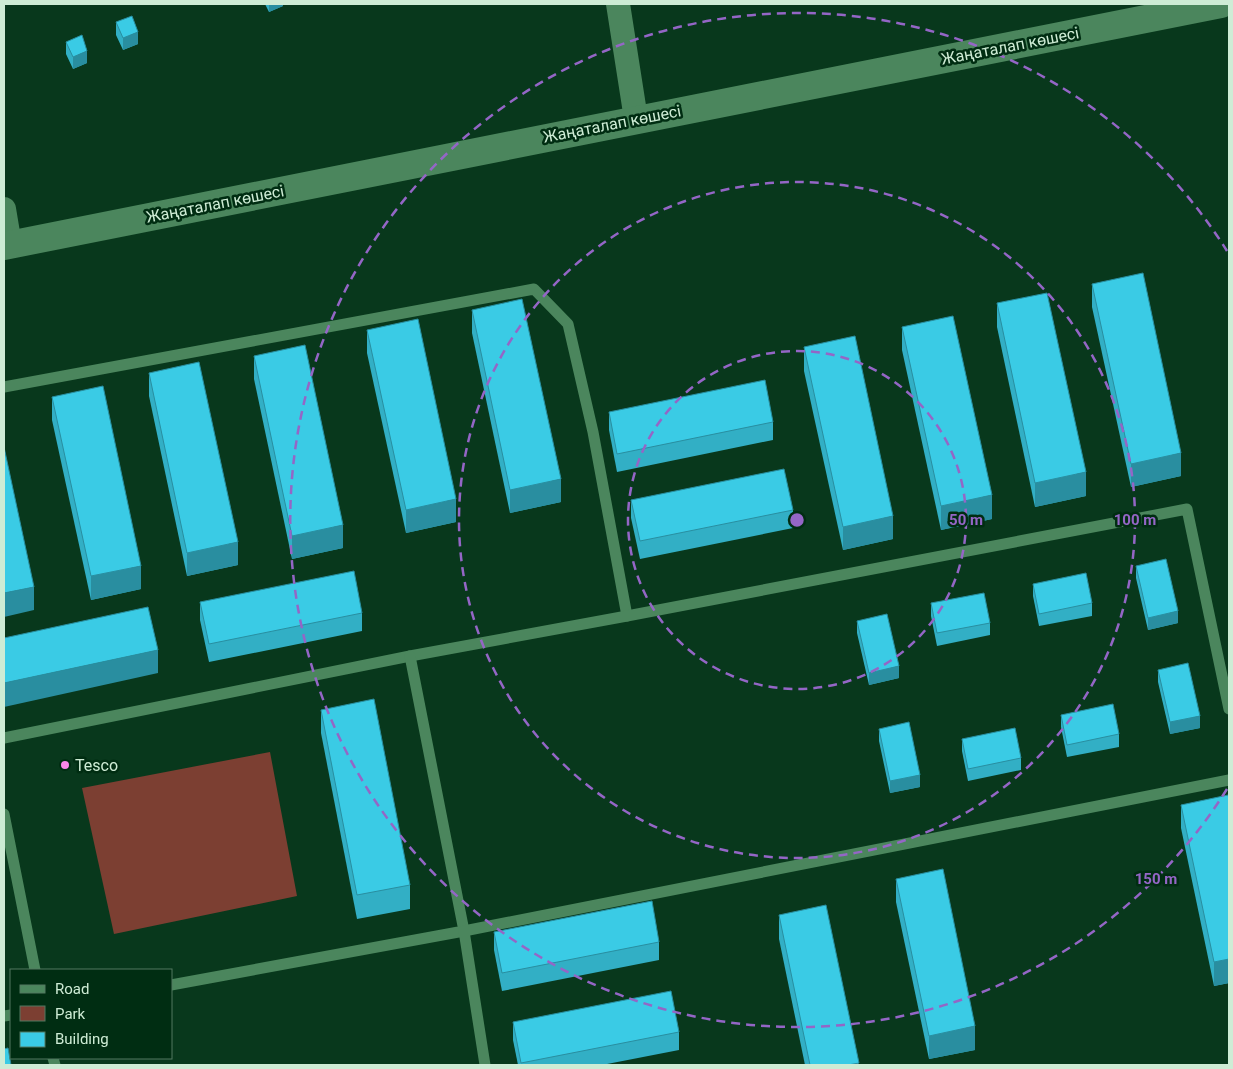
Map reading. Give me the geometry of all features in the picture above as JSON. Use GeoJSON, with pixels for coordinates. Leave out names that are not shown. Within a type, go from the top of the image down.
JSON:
{"type":"FeatureCollection","features":[{"type":"Feature","properties":{"kind":"main road","name":"Жаңаталап көшесі"},"geometry":{"type":"LineString","coordinates":[[7,246],[636,119],[1221,4]]}},
{"type":"Feature","properties":{"kind":"street"},"geometry":{"type":"LineString","coordinates":[[618,4],[636,119]]}},
{"type":"Feature","properties":{"kind":"street"},"geometry":{"type":"LineString","coordinates":[[4,209],[7,246]]}},
{"type":"Feature","properties":{"kind":"lane"},"geometry":{"type":"LineString","coordinates":[[4,387],[534,288],[568,324],[593,432],[627,616]]}},
{"type":"Feature","properties":{"kind":"lane"},"geometry":{"type":"LineString","coordinates":[[4,738],[410,656],[1187,509],[1229,710]]}},
{"type":"Feature","properties":{"kind":"lane"},"geometry":{"type":"LineString","coordinates":[[410,656],[464,931],[485,1065]]}},
{"type":"Feature","properties":{"kind":"lane"},"geometry":{"type":"LineString","coordinates":[[172,985],[464,931],[1229,780]]}},
{"type":"Feature","properties":{"kind":"lane"},"geometry":{"type":"LineString","coordinates":[[4,814],[35,969]]}},
{"type":"Feature","properties":{"kind":"green space"},"geometry":{"type":"Polygon","coordinates":[[[270,752],[297,896],[114,934],[82,788],[270,752]]]}},
{"type":"Feature","properties":{"kind":"building"},"geometry":{"type":"Polygon","coordinates":[[[132,16],[138,32],[123,38],[116,22],[132,16]]]}},
{"type":"Feature","properties":{"kind":"building"},"geometry":{"type":"Polygon","coordinates":[[[82,35],[87,51],[73,57],[66,42],[82,35]]]}},
{"type":"Feature","properties":{"kind":"building"},"geometry":{"type":"Polygon","coordinates":[[[1143,273],[1181,453],[1131,464],[1092,284],[1143,273]]]}},
{"type":"Feature","properties":{"kind":"building"},"geometry":{"type":"Polygon","coordinates":[[[1047,293],[1086,472],[1035,483],[997,303],[1047,293]]]}},
{"type":"Feature","properties":{"kind":"building"},"geometry":{"type":"Polygon","coordinates":[[[522,299],[561,479],[510,490],[472,310],[522,299]]]}},
{"type":"Feature","properties":{"kind":"building"},"geometry":{"type":"Polygon","coordinates":[[[953,316],[992,495],[941,506],[902,327],[953,316]]]}},
{"type":"Feature","properties":{"kind":"building"},"geometry":{"type":"Polygon","coordinates":[[[418,319],[456,499],[406,510],[367,330],[418,319]]]}},
{"type":"Feature","properties":{"kind":"building"},"geometry":{"type":"Polygon","coordinates":[[[855,336],[893,516],[843,527],[804,347],[855,336]]]}},
{"type":"Feature","properties":{"kind":"building"},"geometry":{"type":"Polygon","coordinates":[[[305,345],[343,525],[292,536],[254,356],[305,345]]]}},
{"type":"Feature","properties":{"kind":"building"},"geometry":{"type":"Polygon","coordinates":[[[199,362],[238,542],[187,553],[149,373],[199,362]]]}},
{"type":"Feature","properties":{"kind":"building"},"geometry":{"type":"Polygon","coordinates":[[[765,380],[773,422],[617,454],[609,412],[765,380]]]}},
{"type":"Feature","properties":{"kind":"building"},"geometry":{"type":"Polygon","coordinates":[[[103,386],[141,566],[91,576],[52,397],[103,386]]]}},
{"type":"Feature","properties":{"kind":"building"},"geometry":{"type":"Polygon","coordinates":[[[4,447],[34,587],[4,593],[4,447]]]}},
{"type":"Feature","properties":{"kind":"building"},"geometry":{"type":"Polygon","coordinates":[[[784,469],[793,510],[640,541],[631,500],[784,469]]]}},
{"type":"Feature","properties":{"kind":"building"},"geometry":{"type":"Polygon","coordinates":[[[1166,559],[1178,611],[1148,618],[1136,566],[1166,559]]]}},
{"type":"Feature","properties":{"kind":"building"},"geometry":{"type":"Polygon","coordinates":[[[354,571],[362,613],[209,644],[200,602],[354,571]]]}},
{"type":"Feature","properties":{"kind":"building"},"geometry":{"type":"Polygon","coordinates":[[[1086,573],[1092,603],[1039,614],[1033,584],[1086,573]]]}},
{"type":"Feature","properties":{"kind":"building"},"geometry":{"type":"Polygon","coordinates":[[[984,593],[990,623],[937,633],[931,603],[984,593]]]}},
{"type":"Feature","properties":{"kind":"building"},"geometry":{"type":"Polygon","coordinates":[[[148,607],[158,650],[4,683],[4,638],[148,607]]]}},
{"type":"Feature","properties":{"kind":"building"},"geometry":{"type":"Polygon","coordinates":[[[887,614],[899,666],[869,673],[857,621],[887,614]]]}},
{"type":"Feature","properties":{"kind":"building"},"geometry":{"type":"Polygon","coordinates":[[[1188,663],[1200,716],[1170,722],[1158,670],[1188,663]]]}},
{"type":"Feature","properties":{"kind":"building"},"geometry":{"type":"Polygon","coordinates":[[[374,699],[410,885],[357,895],[321,710],[374,699]]]}},
{"type":"Feature","properties":{"kind":"building"},"geometry":{"type":"Polygon","coordinates":[[[1113,704],[1119,734],[1067,745],[1061,715],[1113,704]]]}},
{"type":"Feature","properties":{"kind":"building"},"geometry":{"type":"Polygon","coordinates":[[[909,722],[920,775],[890,781],[879,729],[909,722]]]}},
{"type":"Feature","properties":{"kind":"building"},"geometry":{"type":"Polygon","coordinates":[[[1015,728],[1021,758],[968,769],[962,739],[1015,728]]]}},
{"type":"Feature","properties":{"kind":"building"},"geometry":{"type":"Polygon","coordinates":[[[1228,795],[1229,959],[1214,962],[1181,805],[1228,795]]]}},
{"type":"Feature","properties":{"kind":"building"},"geometry":{"type":"Polygon","coordinates":[[[943,869],[975,1026],[929,1036],[896,879],[943,869]]]}},
{"type":"Feature","properties":{"kind":"building"},"geometry":{"type":"Polygon","coordinates":[[[652,901],[659,942],[502,973],[494,932],[652,901]]]}},
{"type":"Feature","properties":{"kind":"building"},"geometry":{"type":"Polygon","coordinates":[[[826,905],[859,1063],[848,1065],[810,1065],[779,915],[826,905]]]}},
{"type":"Feature","properties":{"kind":"building"},"geometry":{"type":"Polygon","coordinates":[[[671,991],[679,1032],[521,1063],[513,1022],[671,991]]]}},
{"type":"Feature","properties":{"kind":"building"},"geometry":{"type":"Polygon","coordinates":[[[8,1048],[11,1065],[4,1065],[4,1049],[8,1048]]]}},
{"type":"Feature","properties":{"kind":"place","name":"Tesco"},"geometry":{"type":"Point","coordinates":[65,765]}}]}
